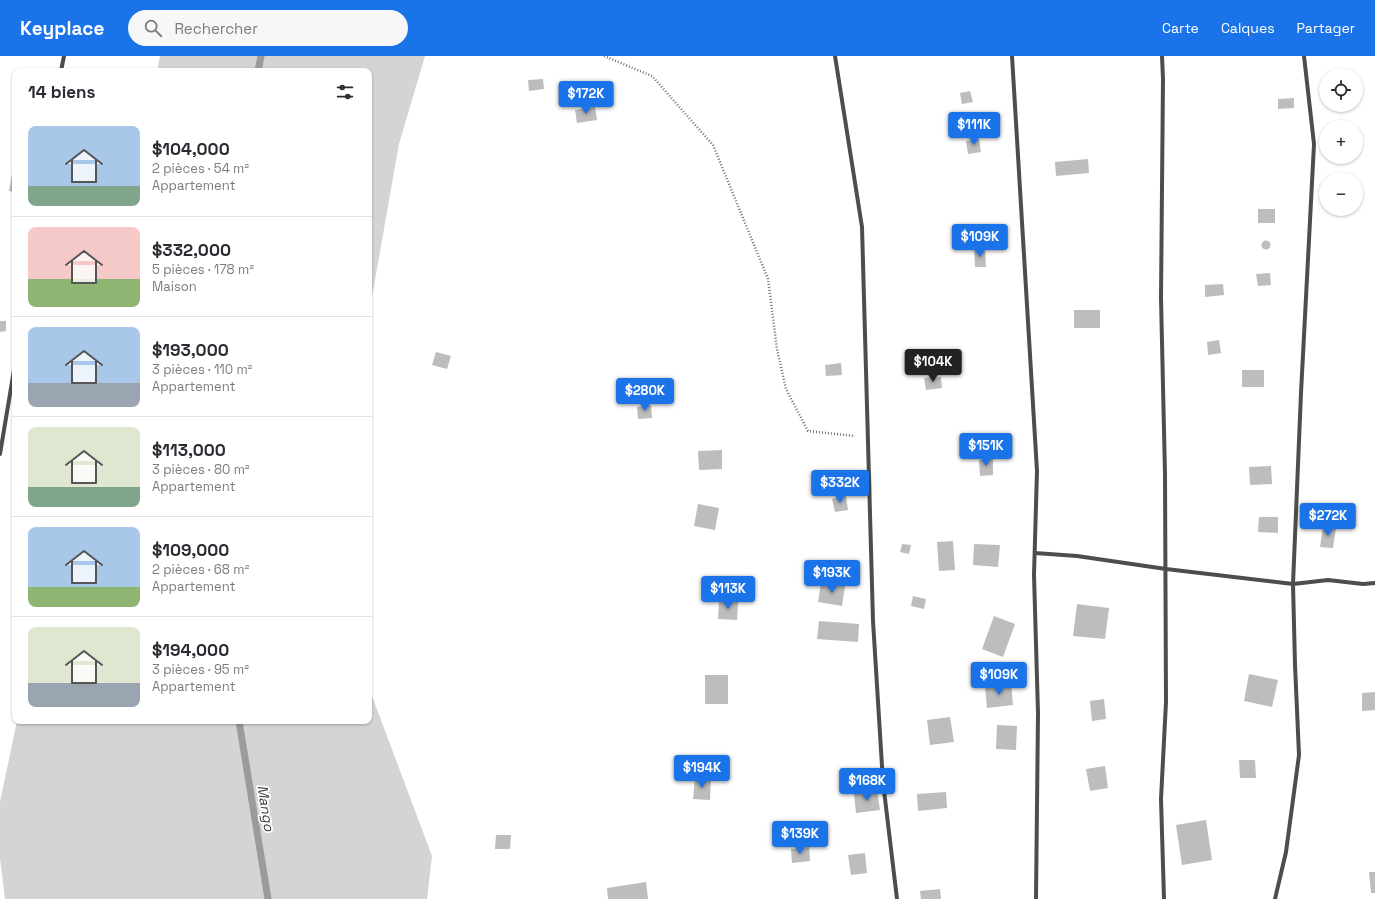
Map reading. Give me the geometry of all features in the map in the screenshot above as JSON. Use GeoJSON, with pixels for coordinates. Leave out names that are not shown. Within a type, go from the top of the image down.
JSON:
{"type":"FeatureCollection","features":[{"type":"Feature","properties":{"kind":"street"},"geometry":{"type":"LineString","coordinates":[[62,68],[64,56]]}},
{"type":"Feature","properties":{"kind":"street"},"geometry":{"type":"LineString","coordinates":[[835,56],[862,227],[873,621],[882,774],[897,899]]}},
{"type":"Feature","properties":{"kind":"street"},"geometry":{"type":"LineString","coordinates":[[1012,56],[1037,471],[1034,575],[1038,713],[1036,899]]}},
{"type":"Feature","properties":{"kind":"street"},"geometry":{"type":"LineString","coordinates":[[1162,56],[1161,298],[1166,569],[1166,702],[1161,799],[1164,899]]}},
{"type":"Feature","properties":{"kind":"street"},"geometry":{"type":"LineString","coordinates":[[1275,899],[1286,852],[1299,755],[1293,584],[1314,144],[1304,56]]}},
{"type":"Feature","properties":{"kind":"street"},"geometry":{"type":"LineString","coordinates":[[0,454],[12,382]]}},
{"type":"Feature","properties":{"kind":"street"},"geometry":{"type":"LineString","coordinates":[[1035,553],[1077,556],[1166,569],[1293,584],[1328,580],[1363,584],[1375,583]]}},
{"type":"Feature","properties":{"kind":"path"},"geometry":{"type":"LineString","coordinates":[[604,56],[652,76],[713,145],[768,279],[777,349],[786,389],[808,431],[867,437]]}},
{"type":"Feature","properties":{"kind":"shaded area"},"geometry":{"type":"Polygon","coordinates":[[[160,56],[425,56],[399,144],[372,297],[372,68],[158,68],[160,56]]]}},
{"type":"Feature","properties":{"kind":"shaded area"},"geometry":{"type":"Polygon","coordinates":[[[372,696],[432,856],[427,899],[5,899],[0,858],[0,802],[16,724],[372,724],[372,696]]]}},
{"type":"Feature","properties":{"kind":"building"},"geometry":{"type":"Polygon","coordinates":[[[543,79],[544,89],[529,91],[528,80],[543,79]]]}},
{"type":"Feature","properties":{"kind":"building"},"geometry":{"type":"Polygon","coordinates":[[[970,91],[973,102],[962,104],[960,93],[970,91]]]}},
{"type":"Feature","properties":{"kind":"building"},"geometry":{"type":"Polygon","coordinates":[[[1294,98],[1294,108],[1278,109],[1278,99],[1294,98]]]}},
{"type":"Feature","properties":{"kind":"building"},"geometry":{"type":"Polygon","coordinates":[[[595,107],[597,120],[577,123],[575,110],[595,107]]]}},
{"type":"Feature","properties":{"kind":"building"},"geometry":{"type":"Polygon","coordinates":[[[979,139],[981,152],[968,154],[966,141],[979,139]]]}},
{"type":"Feature","properties":{"kind":"building"},"geometry":{"type":"Polygon","coordinates":[[[1088,159],[1089,173],[1056,176],[1055,162],[1088,159]]]}},
{"type":"Feature","properties":{"kind":"building"},"geometry":{"type":"Polygon","coordinates":[[[12,174],[12,192],[9,191],[12,174]]]}},
{"type":"Feature","properties":{"kind":"building"},"geometry":{"type":"Polygon","coordinates":[[[1258,209],[1275,209],[1275,223],[1258,223],[1258,209]]]}},
{"type":"Feature","properties":{"kind":"building"},"geometry":{"type":"Polygon","coordinates":[[[1266,240],[1271,245],[1266,250],[1261,245],[1266,240]]]}},
{"type":"Feature","properties":{"kind":"building"},"geometry":{"type":"Polygon","coordinates":[[[974,248],[985,248],[986,267],[975,267],[974,248]]]}},
{"type":"Feature","properties":{"kind":"building"},"geometry":{"type":"Polygon","coordinates":[[[1270,273],[1271,285],[1258,286],[1256,274],[1270,273]]]}},
{"type":"Feature","properties":{"kind":"building"},"geometry":{"type":"Polygon","coordinates":[[[1223,284],[1224,295],[1205,297],[1205,285],[1223,284]]]}},
{"type":"Feature","properties":{"kind":"building"},"geometry":{"type":"Polygon","coordinates":[[[1074,310],[1100,310],[1100,328],[1074,328],[1074,310]]]}},
{"type":"Feature","properties":{"kind":"building"},"geometry":{"type":"Polygon","coordinates":[[[0,321],[6,321],[6,331],[0,332],[0,321]]]}},
{"type":"Feature","properties":{"kind":"building"},"geometry":{"type":"Polygon","coordinates":[[[1219,340],[1221,353],[1208,355],[1207,342],[1219,340]]]}},
{"type":"Feature","properties":{"kind":"building"},"geometry":{"type":"Polygon","coordinates":[[[436,352],[451,356],[447,369],[432,365],[436,352]]]}},
{"type":"Feature","properties":{"kind":"building"},"geometry":{"type":"Polygon","coordinates":[[[841,363],[842,375],[826,376],[825,365],[841,363]]]}},
{"type":"Feature","properties":{"kind":"building"},"geometry":{"type":"Polygon","coordinates":[[[1242,370],[1264,370],[1264,387],[1242,387],[1242,370]]]}},
{"type":"Feature","properties":{"kind":"building"},"geometry":{"type":"Polygon","coordinates":[[[941,377],[942,388],[926,390],[924,378],[941,377]]]}},
{"type":"Feature","properties":{"kind":"building"},"geometry":{"type":"Polygon","coordinates":[[[651,405],[652,418],[638,419],[637,407],[651,405]]]}},
{"type":"Feature","properties":{"kind":"building"},"geometry":{"type":"Polygon","coordinates":[[[722,450],[722,469],[699,470],[698,451],[722,450]]]}},
{"type":"Feature","properties":{"kind":"building"},"geometry":{"type":"Polygon","coordinates":[[[993,459],[993,475],[980,476],[979,460],[993,459]]]}},
{"type":"Feature","properties":{"kind":"building"},"geometry":{"type":"Polygon","coordinates":[[[1271,466],[1272,484],[1250,485],[1249,467],[1271,466]]]}},
{"type":"Feature","properties":{"kind":"building"},"geometry":{"type":"Polygon","coordinates":[[[846,496],[848,510],[835,512],[832,499],[846,496]]]}},
{"type":"Feature","properties":{"kind":"building"},"geometry":{"type":"Polygon","coordinates":[[[698,504],[719,508],[715,530],[694,526],[698,504]]]}},
{"type":"Feature","properties":{"kind":"building"},"geometry":{"type":"Polygon","coordinates":[[[1259,517],[1278,517],[1278,533],[1258,532],[1259,517]]]}},
{"type":"Feature","properties":{"kind":"building"},"geometry":{"type":"Polygon","coordinates":[[[1323,526],[1336,528],[1333,548],[1320,547],[1323,526]]]}},
{"type":"Feature","properties":{"kind":"building"},"geometry":{"type":"Polygon","coordinates":[[[953,541],[955,570],[939,571],[937,542],[953,541]]]}},
{"type":"Feature","properties":{"kind":"building"},"geometry":{"type":"Polygon","coordinates":[[[902,544],[911,545],[909,554],[900,552],[902,544]]]}},
{"type":"Feature","properties":{"kind":"building"},"geometry":{"type":"Polygon","coordinates":[[[974,544],[1000,545],[998,567],[973,565],[974,544]]]}},
{"type":"Feature","properties":{"kind":"building"},"geometry":{"type":"Polygon","coordinates":[[[821,583],[845,586],[842,606],[818,602],[821,583]]]}},
{"type":"Feature","properties":{"kind":"building"},"geometry":{"type":"Polygon","coordinates":[[[913,596],[926,599],[924,609],[911,606],[913,596]]]}},
{"type":"Feature","properties":{"kind":"building"},"geometry":{"type":"Polygon","coordinates":[[[719,601],[738,602],[737,620],[718,619],[719,601]]]}},
{"type":"Feature","properties":{"kind":"building"},"geometry":{"type":"Polygon","coordinates":[[[1077,604],[1109,608],[1105,639],[1073,636],[1077,604]]]}},
{"type":"Feature","properties":{"kind":"building"},"geometry":{"type":"Polygon","coordinates":[[[994,616],[1015,624],[1003,657],[982,649],[994,616]]]}},
{"type":"Feature","properties":{"kind":"building"},"geometry":{"type":"Polygon","coordinates":[[[819,621],[859,624],[858,642],[817,639],[819,621]]]}},
{"type":"Feature","properties":{"kind":"building"},"geometry":{"type":"Polygon","coordinates":[[[1249,674],[1278,680],[1272,707],[1244,701],[1249,674]]]}},
{"type":"Feature","properties":{"kind":"building"},"geometry":{"type":"Polygon","coordinates":[[[705,675],[728,675],[728,704],[705,704],[705,675]]]}},
{"type":"Feature","properties":{"kind":"building"},"geometry":{"type":"Polygon","coordinates":[[[1011,683],[1013,705],[987,708],[985,686],[1011,683]]]}},
{"type":"Feature","properties":{"kind":"building"},"geometry":{"type":"Polygon","coordinates":[[[1375,692],[1375,710],[1362,711],[1362,693],[1375,692]]]}},
{"type":"Feature","properties":{"kind":"building"},"geometry":{"type":"Polygon","coordinates":[[[1104,699],[1106,719],[1092,721],[1090,701],[1104,699]]]}},
{"type":"Feature","properties":{"kind":"building"},"geometry":{"type":"Polygon","coordinates":[[[950,717],[954,742],[930,745],[927,720],[950,717]]]}},
{"type":"Feature","properties":{"kind":"building"},"geometry":{"type":"Polygon","coordinates":[[[997,725],[1017,726],[1016,750],[996,749],[997,725]]]}},
{"type":"Feature","properties":{"kind":"building"},"geometry":{"type":"Polygon","coordinates":[[[1239,760],[1255,760],[1256,778],[1240,778],[1239,760]]]}},
{"type":"Feature","properties":{"kind":"building"},"geometry":{"type":"Polygon","coordinates":[[[1105,766],[1108,788],[1090,791],[1086,769],[1105,766]]]}},
{"type":"Feature","properties":{"kind":"building"},"geometry":{"type":"Polygon","coordinates":[[[695,778],[711,779],[710,800],[693,799],[695,778]]]}},
{"type":"Feature","properties":{"kind":"building"},"geometry":{"type":"Polygon","coordinates":[[[877,791],[880,810],[856,813],[854,794],[877,791]]]}},
{"type":"Feature","properties":{"kind":"building"},"geometry":{"type":"Polygon","coordinates":[[[946,792],[947,808],[918,811],[917,794],[946,792]]]}},
{"type":"Feature","properties":{"kind":"building"},"geometry":{"type":"Polygon","coordinates":[[[1206,820],[1212,860],[1182,865],[1176,825],[1206,820]]]}},
{"type":"Feature","properties":{"kind":"building"},"geometry":{"type":"Polygon","coordinates":[[[496,835],[511,835],[510,849],[495,849],[496,835]]]}},
{"type":"Feature","properties":{"kind":"building"},"geometry":{"type":"Polygon","coordinates":[[[809,847],[810,861],[792,863],[791,849],[809,847]]]}},
{"type":"Feature","properties":{"kind":"building"},"geometry":{"type":"Polygon","coordinates":[[[865,853],[867,873],[851,875],[848,855],[865,853]]]}},
{"type":"Feature","properties":{"kind":"building"},"geometry":{"type":"Polygon","coordinates":[[[1369,872],[1375,872],[1375,893],[1371,893],[1369,872]]]}},
{"type":"Feature","properties":{"kind":"building"},"geometry":{"type":"Polygon","coordinates":[[[646,882],[648,899],[608,899],[607,888],[646,882]]]}},
{"type":"Feature","properties":{"kind":"building"},"geometry":{"type":"Polygon","coordinates":[[[940,889],[941,899],[921,899],[920,891],[940,889]]]}},
{"type":"Feature","properties":{"kind":"waterway","name":"Mango"},"geometry":{"type":"LineString","coordinates":[[259,68],[261,56]]}},
{"type":"Feature","properties":{"kind":"waterway","name":"Mango"},"geometry":{"type":"LineString","coordinates":[[239,724],[268,899]]}}]}
